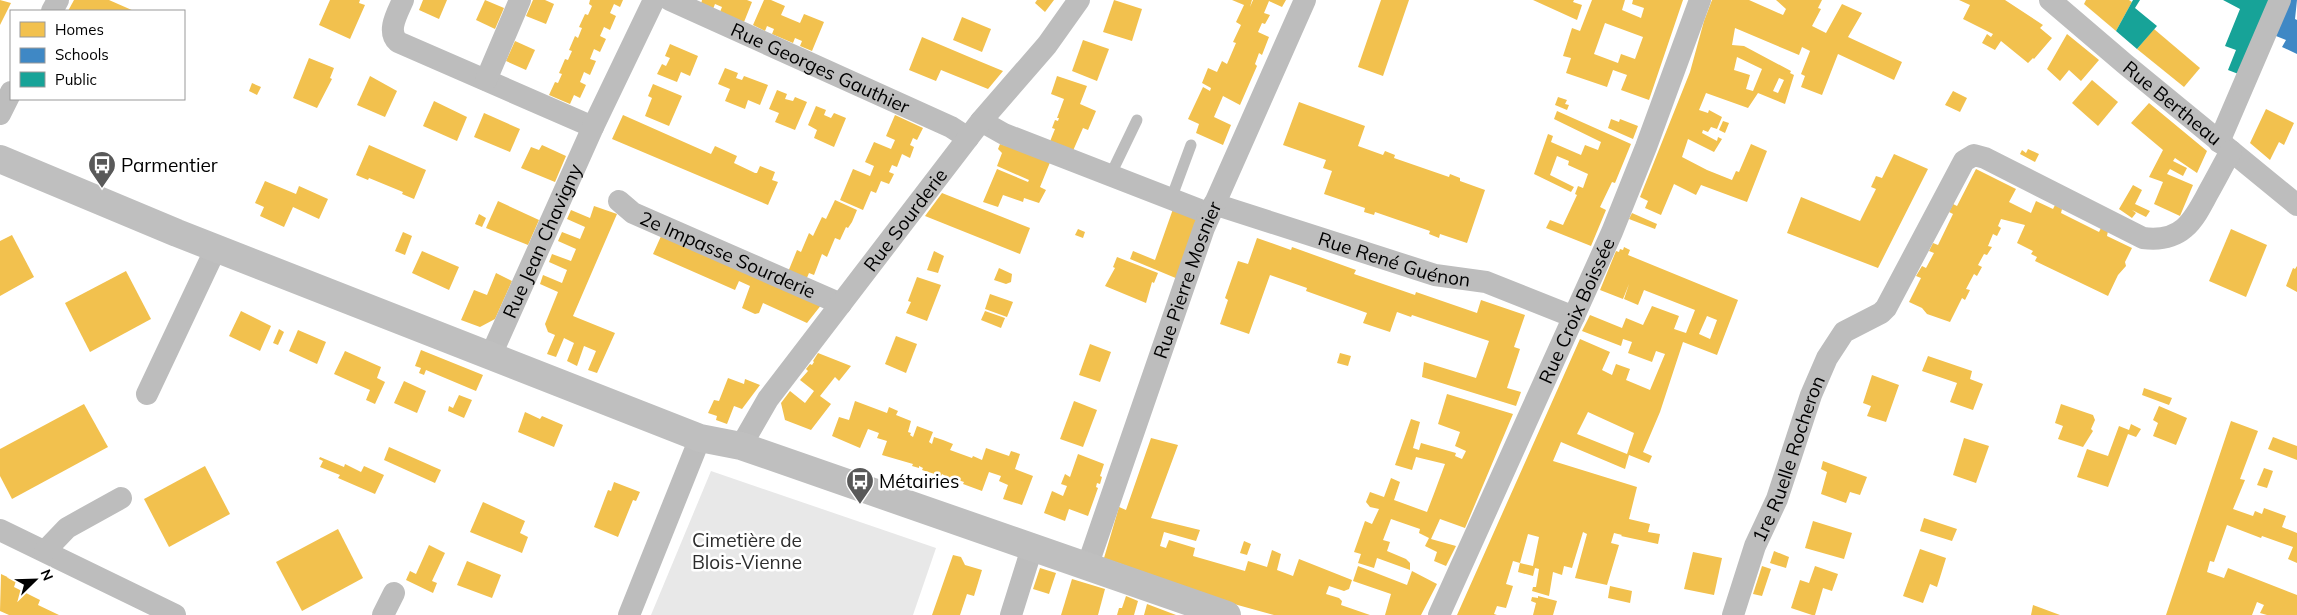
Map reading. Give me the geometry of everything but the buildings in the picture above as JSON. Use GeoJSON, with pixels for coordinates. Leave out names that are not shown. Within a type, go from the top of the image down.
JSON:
{"type":"FeatureCollection","features":[{"type":"Feature","properties":{"kind":"street"},"geometry":{"type":"LineString","coordinates":[[403,0],[394,24],[395,39],[593,127]]}},
{"type":"Feature","properties":{"kind":"street"},"geometry":{"type":"LineString","coordinates":[[486,80],[520,0]]}},
{"type":"Feature","properties":{"kind":"street","name":"Rue Jean Chavigny"},"geometry":{"type":"LineString","coordinates":[[491,355],[593,127],[654,0]]}},
{"type":"Feature","properties":{"kind":"street","name":"Rue Georges Gauthier"},"geometry":{"type":"LineString","coordinates":[[670,0],[951,127],[1004,134],[1091,168]]}},
{"type":"Feature","properties":{"kind":"street","name":"Rue Sourderie"},"geometry":{"type":"LineString","coordinates":[[741,446],[768,399],[975,130],[1047,45],[1079,0]]}},
{"type":"Feature","properties":{"kind":"street","name":"Rue Pierre Mosnier"},"geometry":{"type":"LineString","coordinates":[[1087,567],[1212,209],[1305,0]]}},
{"type":"Feature","properties":{"kind":"street","name":"Rue Croix Boissée"},"geometry":{"type":"LineString","coordinates":[[1438,615],[1574,317],[1646,147],[1700,0]]}},
{"type":"Feature","properties":{"kind":"street","name":"Rue Bertheau"},"geometry":{"type":"LineString","coordinates":[[2050,0],[2297,204]]}},
{"type":"Feature","properties":{"kind":"street"},"geometry":{"type":"LineString","coordinates":[[2225,146],[2280,0]]}},
{"type":"Feature","properties":{"kind":"street"},"geometry":{"type":"LineString","coordinates":[[0,114],[10,94]]}},
{"type":"Feature","properties":{"kind":"street","name":"1re Ruelle Rocheron"},"geometry":{"type":"LineString","coordinates":[[1732,615],[1755,546],[1777,499],[1811,395],[1827,358],[1844,332],[1881,313],[1888,304],[1960,166],[1974,155],[1985,158],[2143,238],[2153,239],[2172,236],[2189,226],[2225,146]]}},
{"type":"Feature","properties":{"kind":"street"},"geometry":{"type":"LineString","coordinates":[[0,159],[216,248],[700,438],[741,446],[1227,615]]}},
{"type":"Feature","properties":{"kind":"street","name":"Rue René Guénon"},"geometry":{"type":"LineString","coordinates":[[1091,168],[1171,199],[1212,209],[1435,275],[1486,282],[1574,317]]}},
{"type":"Feature","properties":{"kind":"street","name":"2e Impasse Sourderie"},"geometry":{"type":"LineString","coordinates":[[618,201],[633,213],[841,304]]}},
{"type":"Feature","properties":{"kind":"street"},"geometry":{"type":"LineString","coordinates":[[147,394],[216,248]]}},
{"type":"Feature","properties":{"kind":"street"},"geometry":{"type":"LineString","coordinates":[[628,615],[700,438]]}},
{"type":"Feature","properties":{"kind":"street"},"geometry":{"type":"LineString","coordinates":[[45,551],[67,528],[120,498]]}},
{"type":"Feature","properties":{"kind":"street"},"geometry":{"type":"LineString","coordinates":[[0,530],[174,615]]}},
{"type":"Feature","properties":{"kind":"street"},"geometry":{"type":"LineString","coordinates":[[1011,615],[1032,548]]}},
{"type":"Feature","properties":{"kind":"street"},"geometry":{"type":"LineString","coordinates":[[383,615],[394,593]]}},
{"type":"Feature","properties":{"kind":"lane"},"geometry":{"type":"LineString","coordinates":[[1091,168],[1137,120]]}},
{"type":"Feature","properties":{"kind":"lane"},"geometry":{"type":"LineString","coordinates":[[1171,199],[1190,145]]}},
{"type":"Feature","properties":{"kind":"green space","name":"Cimetière de Blois-Vienne"},"geometry":{"type":"Polygon","coordinates":[[[711,471],[936,548],[913,615],[651,615],[711,471]]]}},
{"type":"Feature","properties":{"kind":"place","name":"Parmentier"},"geometry":{"type":"Point","coordinates":[102,189]}},
{"type":"Feature","properties":{"kind":"place","name":"Métairies"},"geometry":{"type":"Point","coordinates":[860,505]}}]}
